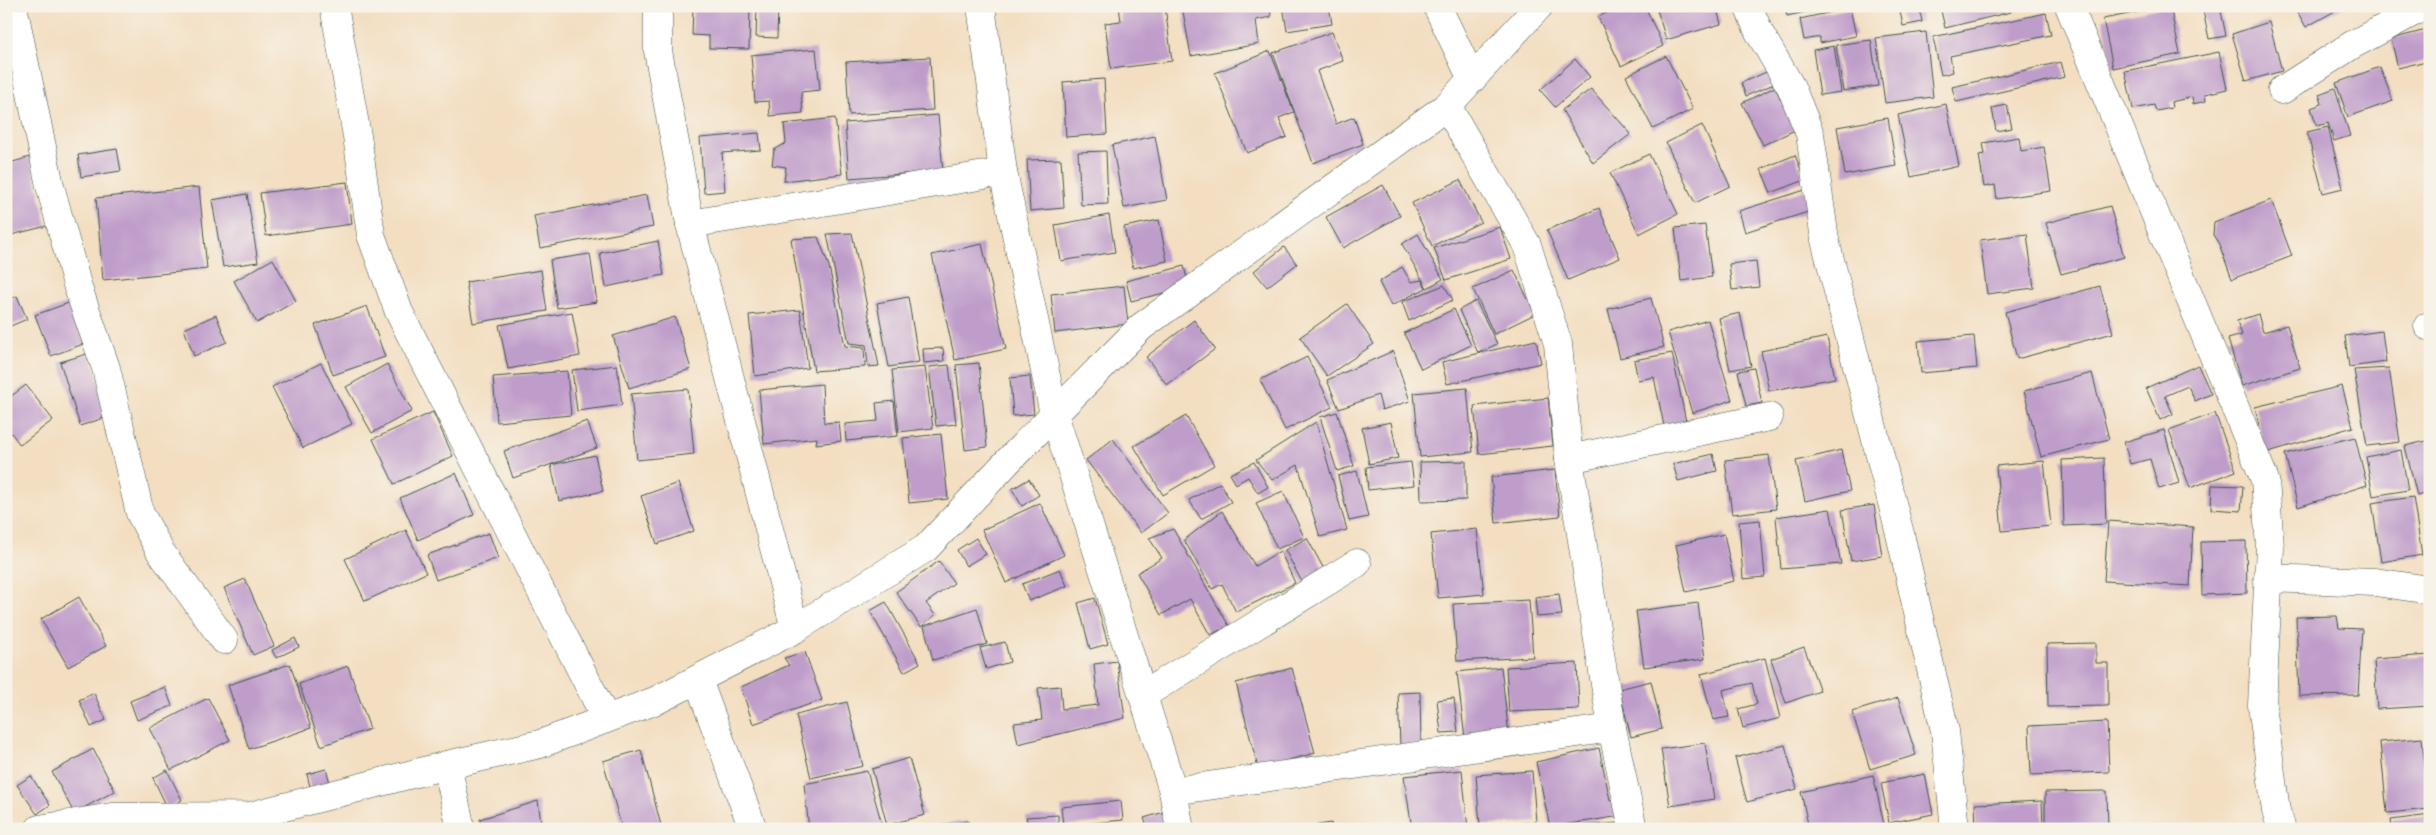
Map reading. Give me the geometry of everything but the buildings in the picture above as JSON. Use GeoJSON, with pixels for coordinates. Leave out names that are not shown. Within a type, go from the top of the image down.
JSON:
{"type":"FeatureCollection","features":[{"type":"Feature","properties":{"kind":"street"},"geometry":{"type":"LineString","coordinates":[[13,6],[50,186],[78,288],[106,368],[140,512],[160,551],[224,640]]}},
{"type":"Feature","properties":{"kind":"street"},"geometry":{"type":"LineString","coordinates":[[334,6],[357,136],[371,235],[385,278],[399,312],[606,719]]}},
{"type":"Feature","properties":{"kind":"street"},"geometry":{"type":"LineString","coordinates":[[658,6],[658,51],[690,224],[795,629]]}},
{"type":"Feature","properties":{"kind":"street"},"geometry":{"type":"LineString","coordinates":[[981,6],[1003,172],[1054,414],[1174,791],[1180,829]]}},
{"type":"Feature","properties":{"kind":"street"},"geometry":{"type":"LineString","coordinates":[[1437,6],[1472,79]]}},
{"type":"Feature","properties":{"kind":"street"},"geometry":{"type":"LineString","coordinates":[[39,829],[112,817],[250,822],[447,765],[540,744],[657,700],[795,629],[926,548],[1054,414],[1141,327],[1447,106],[1538,6]]}},
{"type":"Feature","properties":{"kind":"street"},"geometry":{"type":"LineString","coordinates":[[1748,6],[1759,32],[1791,87],[1810,134],[1824,240],[1900,534],[1945,730],[1955,829]]}},
{"type":"Feature","properties":{"kind":"street"},"geometry":{"type":"LineString","coordinates":[[2069,6],[2265,480],[2270,547],[2262,705],[2276,811],[2282,829]]}},
{"type":"Feature","properties":{"kind":"street"},"geometry":{"type":"LineString","coordinates":[[2282,90],[2352,45],[2425,6]]}},
{"type":"Feature","properties":{"kind":"street"},"geometry":{"type":"LineString","coordinates":[[1447,106],[1527,246],[1558,344],[1569,459],[1612,728],[1633,829]]}},
{"type":"Feature","properties":{"kind":"street"},"geometry":{"type":"LineString","coordinates":[[690,224],[1003,172]]}},
{"type":"Feature","properties":{"kind":"street"},"geometry":{"type":"LineString","coordinates":[[1569,459],[1769,417]]}},
{"type":"Feature","properties":{"kind":"street"},"geometry":{"type":"LineString","coordinates":[[1143,696],[1356,563]]}},
{"type":"Feature","properties":{"kind":"street"},"geometry":{"type":"LineString","coordinates":[[2268,578],[2375,582],[2430,590]]}},
{"type":"Feature","properties":{"kind":"street"},"geometry":{"type":"LineString","coordinates":[[698,680],[753,829]]}},
{"type":"Feature","properties":{"kind":"street"},"geometry":{"type":"LineString","coordinates":[[1174,791],[1612,728]]}},
{"type":"Feature","properties":{"kind":"street"},"geometry":{"type":"LineString","coordinates":[[447,765],[461,829]]}}]}
